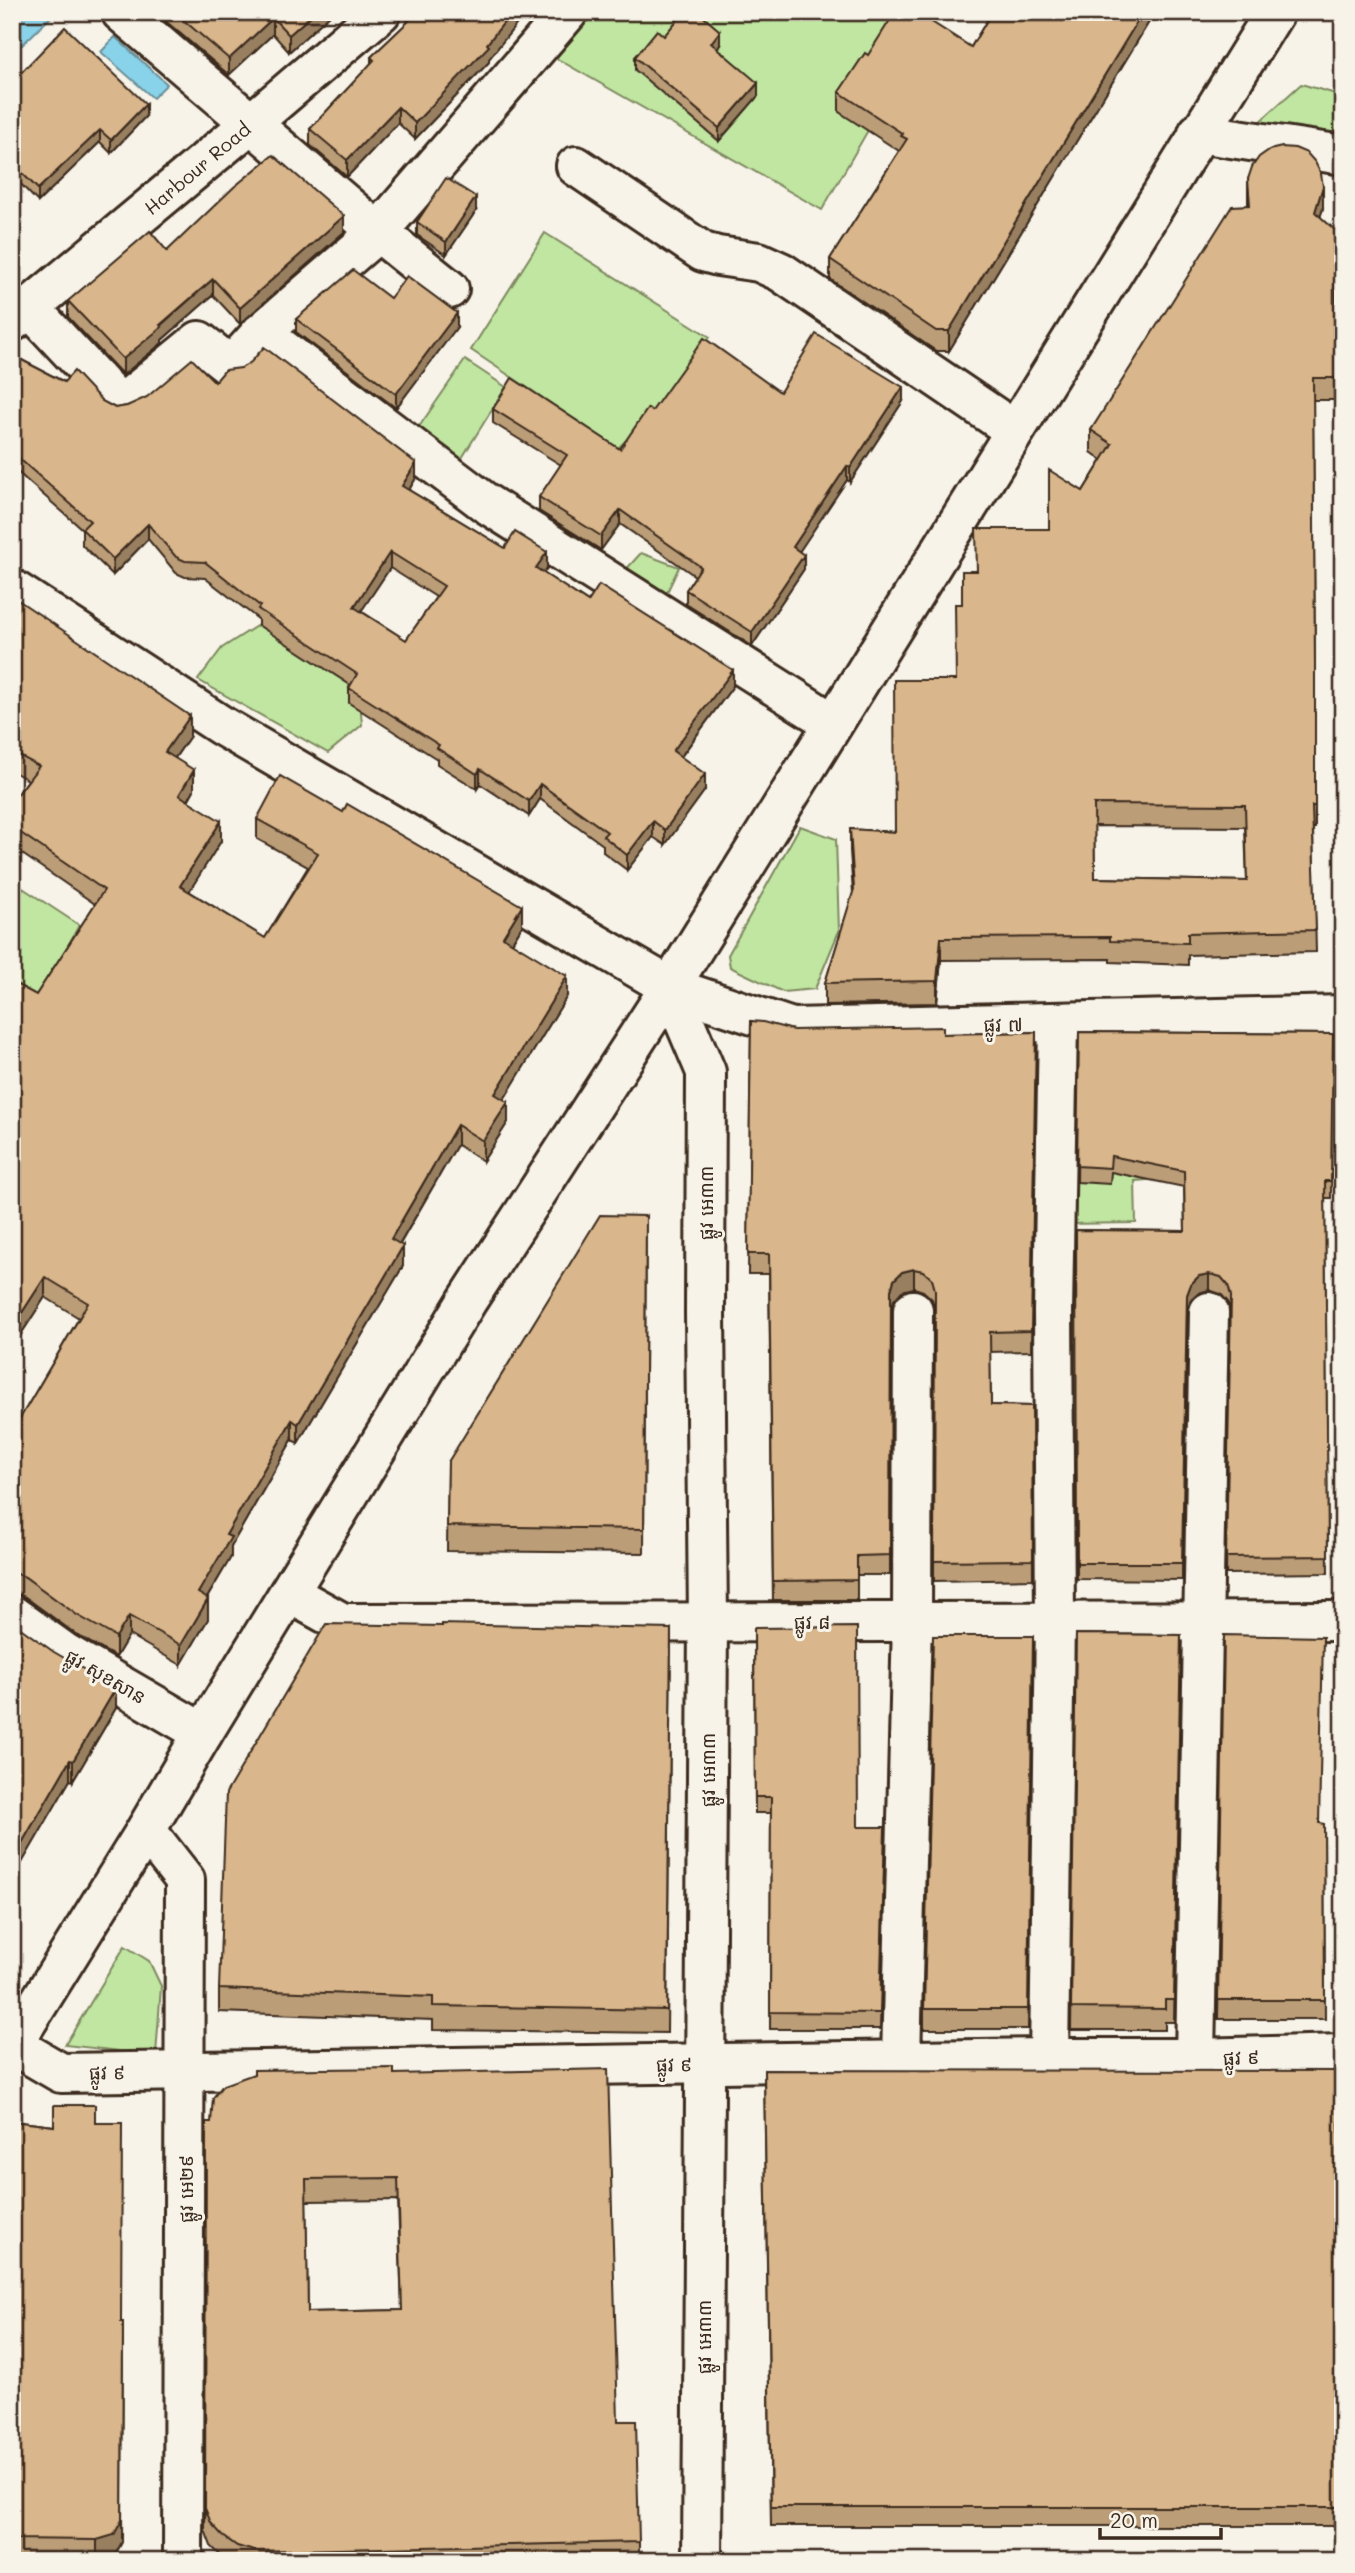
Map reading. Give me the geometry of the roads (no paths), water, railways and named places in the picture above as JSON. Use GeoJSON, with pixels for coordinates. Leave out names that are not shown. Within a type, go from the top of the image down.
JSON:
{"type":"FeatureCollection","features":[{"type":"Feature","properties":{"kind":"street"},"geometry":{"type":"LineString","coordinates":[[121,12],[250,124],[449,289]]}},
{"type":"Feature","properties":{"kind":"street","name":"Harbour Road"},"geometry":{"type":"LineString","coordinates":[[21,314],[380,12]]}},
{"type":"Feature","properties":{"kind":"street"},"geometry":{"type":"LineString","coordinates":[[21,314],[118,402],[133,395],[199,341],[204,342],[228,365],[231,364],[261,333],[378,232],[568,12]]}},
{"type":"Feature","properties":{"kind":"street"},"geometry":{"type":"LineString","coordinates":[[13,2046],[467,1301],[670,987],[1275,12]]}},
{"type":"Feature","properties":{"kind":"street"},"geometry":{"type":"LineString","coordinates":[[1198,133],[1343,155]]}},
{"type":"Feature","properties":{"kind":"street"},"geometry":{"type":"LineString","coordinates":[[576,166],[703,251],[759,262],[781,272],[1014,430]]}},
{"type":"Feature","properties":{"kind":"street"},"geometry":{"type":"LineString","coordinates":[[261,333],[487,504],[833,723]]}},
{"type":"Feature","properties":{"kind":"street","name":"ផ្លូវ ៧"},"geometry":{"type":"LineString","coordinates":[[12,589],[222,726],[670,987],[792,1028],[1058,1024],[1343,1015]]}},
{"type":"Feature","properties":{"kind":"street","name":"ផ្លូវ អេ៣៣"},"geometry":{"type":"LineString","coordinates":[[670,987],[706,1072],[708,1621],[702,2561]]}},
{"type":"Feature","properties":{"kind":"street"},"geometry":{"type":"LineString","coordinates":[[1049,2058],[1055,1621],[1053,1311],[1058,1024]]}},
{"type":"Feature","properties":{"kind":"street"},"geometry":{"type":"LineString","coordinates":[[901,2060],[912,1621],[913,1310]]}},
{"type":"Feature","properties":{"kind":"street"},"geometry":{"type":"LineString","coordinates":[[1195,2058],[1209,1312]]}},
{"type":"Feature","properties":{"kind":"street","name":"ផ្លូវ ៨"},"geometry":{"type":"LineString","coordinates":[[289,1593],[344,1623],[1343,1621]]}},
{"type":"Feature","properties":{"kind":"street","name":"ផ្លូវ សុខសាន"},"geometry":{"type":"LineString","coordinates":[[12,1615],[65,1653],[203,1733]]}},
{"type":"Feature","properties":{"kind":"street","name":"ផ្លូវ អេ២៩"},"geometry":{"type":"LineString","coordinates":[[146,1830],[185,1880],[183,2561]]}},
{"type":"Feature","properties":{"kind":"street","name":"ផ្លូវ ៩"},"geometry":{"type":"LineString","coordinates":[[13,2046],[61,2073],[1343,2054]]}},
{"type":"Feature","properties":{"kind":"water"},"geometry":{"type":"Polygon","coordinates":[[[27,12],[56,12],[22,45],[12,35],[12,27],[27,12]]]}},
{"type":"Feature","properties":{"kind":"water"},"geometry":{"type":"Polygon","coordinates":[[[115,37],[167,84],[153,98],[101,52],[115,37]]]}}]}
